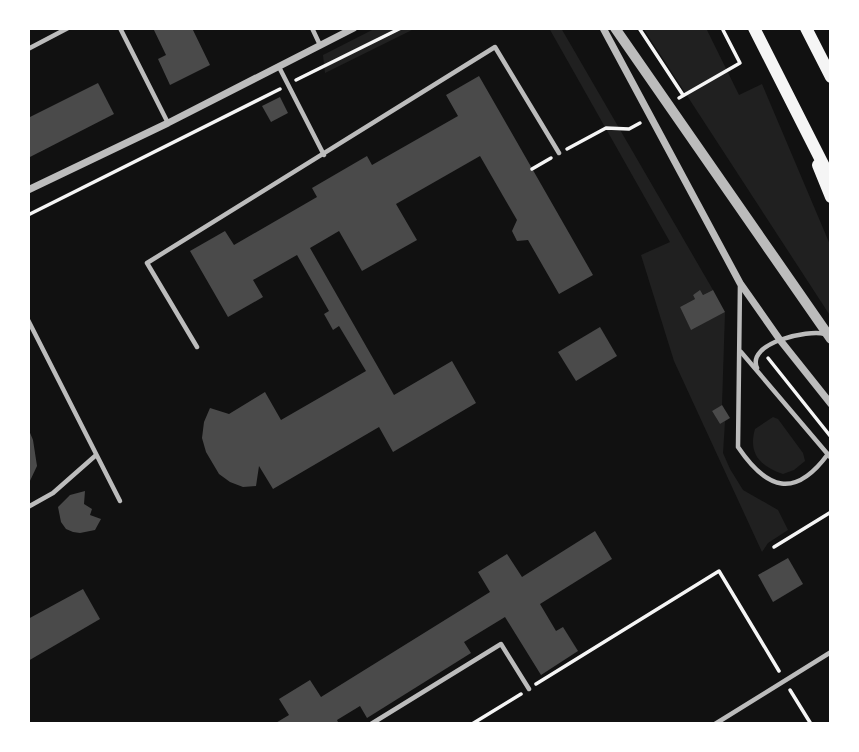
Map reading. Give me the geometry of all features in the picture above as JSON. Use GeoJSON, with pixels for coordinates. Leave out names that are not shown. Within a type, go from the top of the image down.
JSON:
{"type":"FeatureCollection","features":[{"type":"Feature","properties":{"kind":"main road"},"geometry":{"type":"LineString","coordinates":[[754,28],[831,180]]}},
{"type":"Feature","properties":{"kind":"main road"},"geometry":{"type":"LineString","coordinates":[[806,28],[831,76]]}},
{"type":"Feature","properties":{"kind":"main road"},"geometry":{"type":"LineString","coordinates":[[785,87],[831,197]]}},
{"type":"Feature","properties":{"kind":"street"},"geometry":{"type":"LineString","coordinates":[[28,190],[168,123],[354,28]]}},
{"type":"Feature","properties":{"kind":"street"},"geometry":{"type":"LineString","coordinates":[[603,28],[740,282],[780,340],[831,404]]}},
{"type":"Feature","properties":{"kind":"street"},"geometry":{"type":"LineString","coordinates":[[615,28],[829,337]]}},
{"type":"Feature","properties":{"kind":"lane"},"geometry":{"type":"LineString","coordinates":[[28,49],[68,28]]}},
{"type":"Feature","properties":{"kind":"lane"},"geometry":{"type":"LineString","coordinates":[[120,28],[168,123]]}},
{"type":"Feature","properties":{"kind":"lane"},"geometry":{"type":"LineString","coordinates":[[312,28],[320,45]]}},
{"type":"Feature","properties":{"kind":"lane"},"geometry":{"type":"LineString","coordinates":[[197,347],[147,263],[495,47],[559,153]]}},
{"type":"Feature","properties":{"kind":"lane"},"geometry":{"type":"LineString","coordinates":[[279,66],[324,155]]}},
{"type":"Feature","properties":{"kind":"lane"},"geometry":{"type":"LineString","coordinates":[[740,282],[738,447],[751,467],[768,481],[788,484],[804,478],[816,471],[830,456],[740,350]]}},
{"type":"Feature","properties":{"kind":"lane"},"geometry":{"type":"LineString","coordinates":[[28,320],[120,501]]}},
{"type":"Feature","properties":{"kind":"lane"},"geometry":{"type":"LineString","coordinates":[[758,372],[754,362],[755,355],[769,345],[815,331],[829,337]]}},
{"type":"Feature","properties":{"kind":"lane"},"geometry":{"type":"LineString","coordinates":[[28,507],[53,493],[95,456]]}},
{"type":"Feature","properties":{"kind":"lane"},"geometry":{"type":"LineString","coordinates":[[371,724],[501,643],[529,689]]}},
{"type":"Feature","properties":{"kind":"lane"},"geometry":{"type":"LineString","coordinates":[[715,724],[831,652]]}},
{"type":"Feature","properties":{"kind":"path"},"geometry":{"type":"LineString","coordinates":[[28,215],[401,28]]}},
{"type":"Feature","properties":{"kind":"path"},"geometry":{"type":"LineString","coordinates":[[639,28],[683,96],[740,63],[723,30]]}},
{"type":"Feature","properties":{"kind":"path"},"geometry":{"type":"LineString","coordinates":[[532,169],[606,128],[629,129]]}},
{"type":"Feature","properties":{"kind":"path"},"geometry":{"type":"LineString","coordinates":[[766,357],[831,437]]}},
{"type":"Feature","properties":{"kind":"path"},"geometry":{"type":"LineString","coordinates":[[775,547],[831,512]]}},
{"type":"Feature","properties":{"kind":"path"},"geometry":{"type":"LineString","coordinates":[[472,724],[719,571],[811,724]]}},
{"type":"Feature","properties":{"kind":"shaded area"},"geometry":{"type":"Polygon","coordinates":[[[376,28],[416,28],[325,73],[323,55],[376,28]]]}},
{"type":"Feature","properties":{"kind":"shaded area"},"geometry":{"type":"Polygon","coordinates":[[[549,28],[561,28],[713,290],[703,295],[700,291],[693,295],[695,299],[680,307],[691,329],[725,312],[722,405],[712,411],[720,424],[725,421],[723,453],[743,490],[778,510],[788,530],[768,543],[762,552],[674,361],[641,255],[670,242],[549,28]]]}},
{"type":"Feature","properties":{"kind":"shaded area"},"geometry":{"type":"Polygon","coordinates":[[[643,28],[706,28],[739,95],[762,84],[831,247],[831,317],[643,28]]]}},
{"type":"Feature","properties":{"kind":"shaded area"},"geometry":{"type":"Polygon","coordinates":[[[773,417],[778,419],[803,453],[805,461],[794,470],[783,474],[762,463],[753,445],[755,429],[773,417]]]}},
{"type":"Feature","properties":{"kind":"building"},"geometry":{"type":"Polygon","coordinates":[[[153,28],[192,28],[210,65],[170,85],[158,59],[166,55],[153,28]]]}},
{"type":"Feature","properties":{"kind":"building"},"geometry":{"type":"Polygon","coordinates":[[[479,76],[593,275],[559,294],[528,240],[517,241],[512,231],[517,220],[480,156],[396,204],[417,240],[362,271],[339,231],[310,248],[394,395],[452,361],[476,403],[393,452],[379,427],[273,489],[259,466],[256,486],[243,487],[230,482],[219,474],[206,452],[202,438],[204,422],[210,408],[229,414],[265,392],[281,420],[366,371],[339,326],[333,330],[324,314],[329,311],[297,255],[253,280],[263,297],[228,317],[190,251],[225,231],[234,245],[317,197],[312,188],[367,156],[372,165],[458,116],[446,95],[479,76]]]}},
{"type":"Feature","properties":{"kind":"building"},"geometry":{"type":"Polygon","coordinates":[[[98,83],[114,114],[28,158],[28,118],[98,83]]]}},
{"type":"Feature","properties":{"kind":"building"},"geometry":{"type":"Polygon","coordinates":[[[280,97],[288,113],[271,122],[262,106],[280,97]]]}},
{"type":"Feature","properties":{"kind":"building"},"geometry":{"type":"Polygon","coordinates":[[[700,290],[703,295],[713,290],[725,312],[691,330],[680,307],[695,299],[693,295],[700,290]]]}},
{"type":"Feature","properties":{"kind":"building"},"geometry":{"type":"Polygon","coordinates":[[[600,327],[617,356],[576,381],[558,352],[600,327]]]}},
{"type":"Feature","properties":{"kind":"building"},"geometry":{"type":"Polygon","coordinates":[[[722,405],[730,418],[720,424],[712,411],[722,405]]]}},
{"type":"Feature","properties":{"kind":"building"},"geometry":{"type":"Polygon","coordinates":[[[28,428],[37,466],[28,485],[28,428]]]}},
{"type":"Feature","properties":{"kind":"building"},"geometry":{"type":"Polygon","coordinates":[[[85,491],[84,504],[92,509],[90,515],[101,519],[95,530],[73,532],[66,529],[61,522],[58,507],[70,495],[85,491]]]}},
{"type":"Feature","properties":{"kind":"building"},"geometry":{"type":"Polygon","coordinates":[[[595,531],[612,559],[540,604],[556,631],[563,627],[578,651],[541,675],[505,617],[464,642],[471,653],[367,718],[360,706],[337,720],[339,724],[274,724],[289,715],[279,699],[310,680],[321,697],[490,592],[478,572],[507,554],[522,577],[595,531]]]}},
{"type":"Feature","properties":{"kind":"building"},"geometry":{"type":"Polygon","coordinates":[[[788,558],[803,584],[773,602],[758,575],[788,558]]]}},
{"type":"Feature","properties":{"kind":"building"},"geometry":{"type":"Polygon","coordinates":[[[83,589],[100,619],[28,661],[28,619],[83,589]]]}}]}
